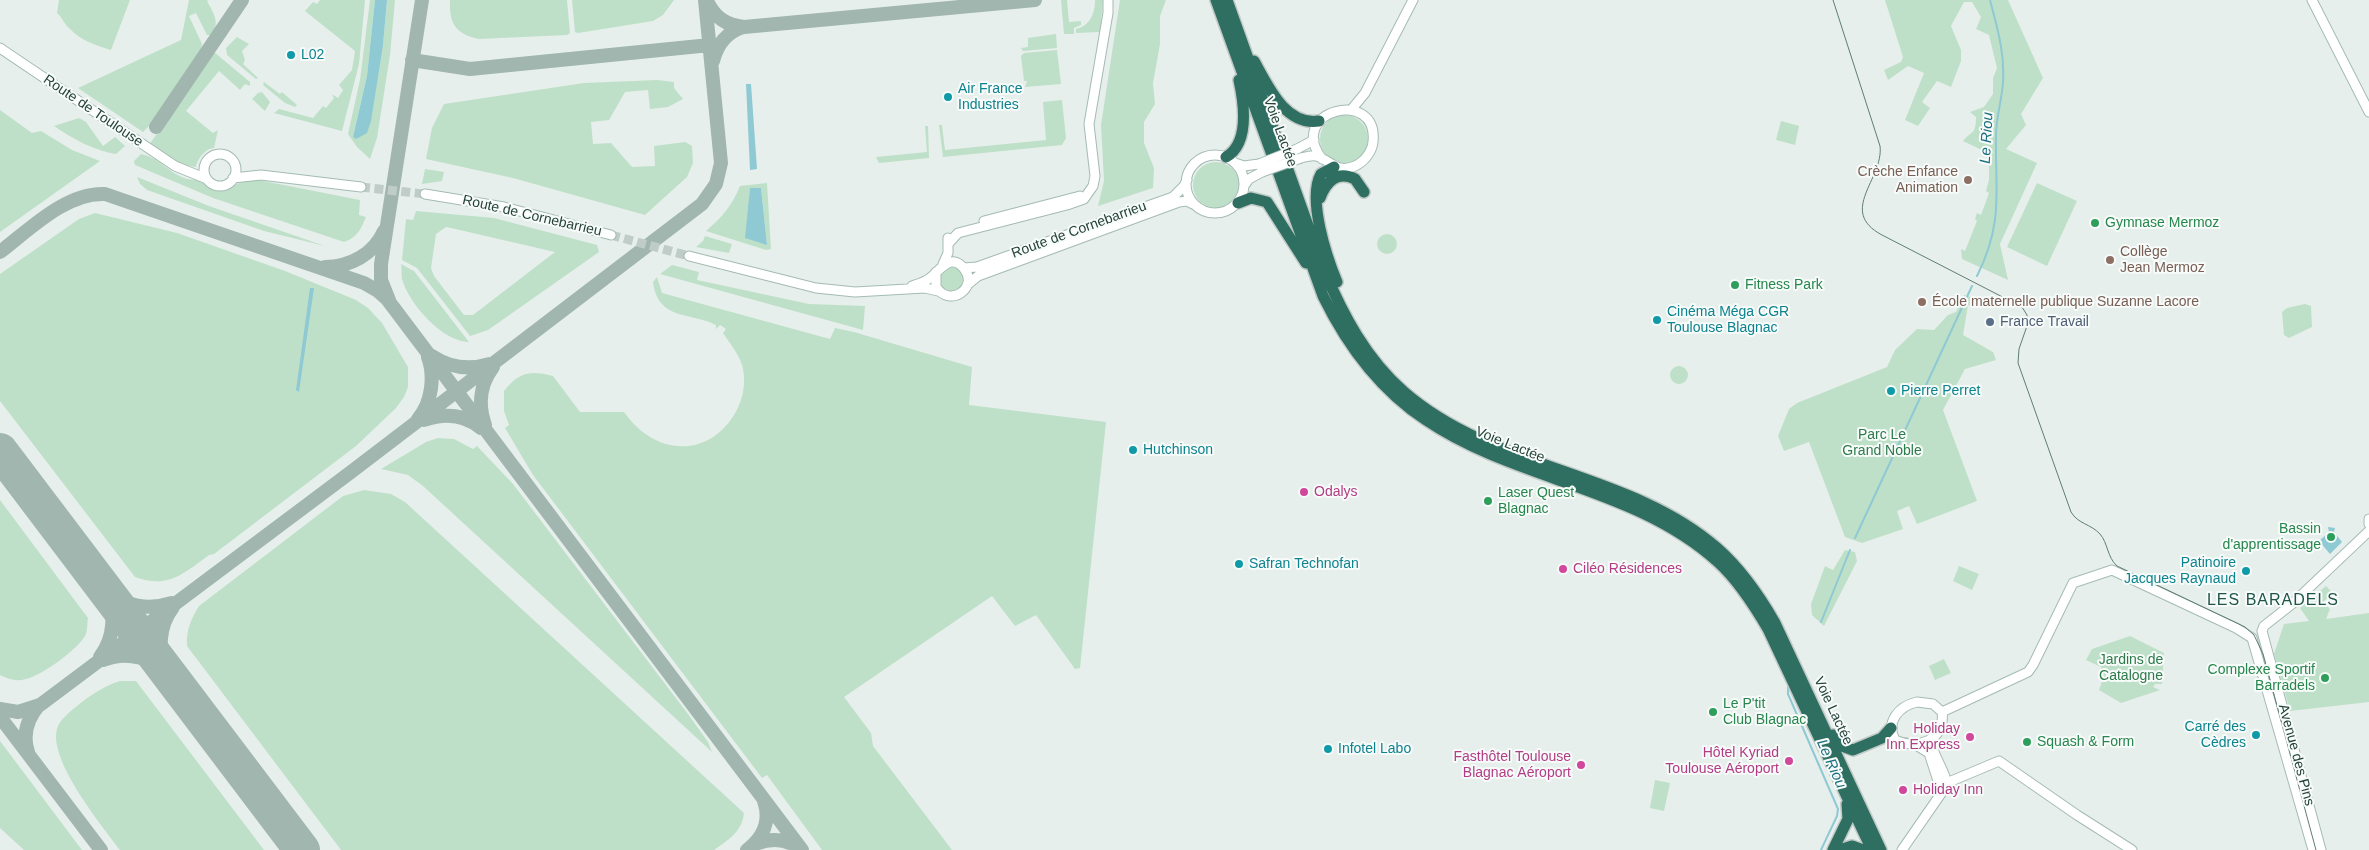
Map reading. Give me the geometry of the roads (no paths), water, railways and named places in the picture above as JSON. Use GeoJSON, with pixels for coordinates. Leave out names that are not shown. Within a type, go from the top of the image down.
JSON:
{"type":"FeatureCollection","features":[{"type":"Feature","properties":{"kind":"highway","name":"Voie Lactée"},"geometry":{"type":"LineString","coordinates":[[1216,0],[1317,277],[1336,321],[1362,360],[1381,383],[1425,420],[1460,440],[1488,453],[1645,514],[1684,535],[1719,562],[1747,596],[1768,628],[1872,850]]}},
{"type":"Feature","properties":{"kind":"highway","name":"Voie Lactée"},"geometry":{"type":"LineString","coordinates":[[1227,0],[1324,270],[1339,305],[1365,348],[1379,366],[1415,401],[1464,433],[1491,446],[1647,505],[1693,530],[1717,548],[1753,588],[1775,623],[1881,850]]}},
{"type":"Feature","properties":{"kind":"highway"},"geometry":{"type":"LineString","coordinates":[[1226,27],[1244,105],[1239,142],[1231,160]]}},
{"type":"Feature","properties":{"kind":"highway"},"geometry":{"type":"LineString","coordinates":[[1240,36],[1269,86],[1288,113],[1305,122],[1319,122]]}},
{"type":"Feature","properties":{"kind":"highway"},"geometry":{"type":"LineString","coordinates":[[1334,167],[1325,170],[1318,180],[1318,223],[1342,294],[1374,351],[1402,384],[1415,396],[1415,401]]}},
{"type":"Feature","properties":{"kind":"highway"},"geometry":{"type":"LineString","coordinates":[[1318,204],[1327,183],[1338,176],[1355,179],[1364,192]]}},
{"type":"Feature","properties":{"kind":"highway"},"geometry":{"type":"LineString","coordinates":[[1238,203],[1251,198],[1267,202],[1297,247],[1312,275],[1317,277]]}},
{"type":"Feature","properties":{"kind":"highway"},"geometry":{"type":"LineString","coordinates":[[1803,681],[1837,742],[1842,746],[1848,749],[1857,749],[1893,734]]}},
{"type":"Feature","properties":{"kind":"highway"},"geometry":{"type":"LineString","coordinates":[[1863,812],[1850,773],[1850,762],[1858,753],[1884,742],[1893,734]]}},
{"type":"Feature","properties":{"kind":"highway"},"geometry":{"type":"LineString","coordinates":[[1833,850],[1848,819],[1847,797]]}},
{"type":"Feature","properties":{"kind":"highway"},"geometry":{"type":"LineString","coordinates":[[1839,850],[1852,846],[1863,850]]}},
{"type":"Feature","properties":{"kind":"main road"},"geometry":{"type":"LineString","coordinates":[[897,290],[923,282],[936,272],[943,264],[948,249],[958,233],[1080,201],[1088,195],[1093,186],[1094,176],[1089,124],[1108,13],[1108,0]]}},
{"type":"Feature","properties":{"kind":"main road"},"geometry":{"type":"LineString","coordinates":[[1351,110],[1365,93],[1413,0]]}},
{"type":"Feature","properties":{"kind":"main road"},"geometry":{"type":"LineString","coordinates":[[2312,0],[2369,112]]}},
{"type":"Feature","properties":{"kind":"main road","name":"Route de Toulouse"},"geometry":{"type":"LineString","coordinates":[[0,48],[186,172],[207,179]]}},
{"type":"Feature","properties":{"kind":"main road"},"geometry":{"type":"LineString","coordinates":[[1299,154],[1314,156],[1334,167],[1341,168],[1356,165],[1369,154],[1373,135],[1362,109],[1365,93]]}},
{"type":"Feature","properties":{"kind":"main road"},"geometry":{"type":"LineString","coordinates":[[1260,168],[1244,166],[1214,155],[1199,160],[1191,168],[1187,180],[1187,192],[1193,204],[1206,211],[1217,213],[1226,211],[1238,203],[1244,186],[1260,168],[1299,154],[1314,140],[1319,122],[1328,113],[1336,110],[1351,110],[1365,118]]}},
{"type":"Feature","properties":{"kind":"main road"},"geometry":{"type":"LineString","coordinates":[[1314,140],[1318,154],[1322,159]]}},
{"type":"Feature","properties":{"kind":"main road"},"geometry":{"type":"LineString","coordinates":[[186,172],[198,170],[205,165],[210,157],[219,154],[228,156],[235,166],[261,175]]}},
{"type":"Feature","properties":{"kind":"main road"},"geometry":{"type":"LineString","coordinates":[[1231,160],[1243,176],[1244,186]]}},
{"type":"Feature","properties":{"kind":"main road"},"geometry":{"type":"LineString","coordinates":[[205,165],[207,179],[218,185],[227,184],[233,178],[235,166]]}},
{"type":"Feature","properties":{"kind":"main road"},"geometry":{"type":"LineString","coordinates":[[233,178],[261,175],[360,186]]}},
{"type":"Feature","properties":{"kind":"main road","name":"Route de Cornebarrieu"},"geometry":{"type":"LineString","coordinates":[[964,268],[978,267],[1173,197],[1187,180]]}},
{"type":"Feature","properties":{"kind":"main road","name":"Route de Cornebarrieu"},"geometry":{"type":"LineString","coordinates":[[424,194],[504,207],[611,235]]}},
{"type":"Feature","properties":{"kind":"main road","name":"Route de Cornebarrieu"},"geometry":{"type":"LineString","coordinates":[[967,285],[978,276],[1179,202],[1187,201],[1193,204]]}},
{"type":"Feature","properties":{"kind":"main road"},"geometry":{"type":"LineString","coordinates":[[948,249],[954,263]]}},
{"type":"Feature","properties":{"kind":"main road"},"geometry":{"type":"LineString","coordinates":[[689,256],[816,288],[855,292],[924,288],[954,296],[964,290],[967,285],[968,276],[964,268],[954,263],[943,264]]}},
{"type":"Feature","properties":{"kind":"main road"},"geometry":{"type":"LineString","coordinates":[[936,272],[934,282],[938,291]]}},
{"type":"Feature","properties":{"kind":"main road"},"geometry":{"type":"LineString","coordinates":[[2369,519],[2369,524]]}},
{"type":"Feature","properties":{"kind":"main road"},"geometry":{"type":"LineString","coordinates":[[1942,712],[2028,672],[2073,583],[2112,570],[2240,630],[2252,638],[2262,631],[2266,624],[2292,604],[2369,531]]}},
{"type":"Feature","properties":{"kind":"main road","name":"Avenue des Pins"},"geometry":{"type":"LineString","coordinates":[[2262,631],[2321,850]]}},
{"type":"Feature","properties":{"kind":"main road","name":"Avenue des Pins"},"geometry":{"type":"LineString","coordinates":[[2252,638],[2313,850]]}},
{"type":"Feature","properties":{"kind":"main road"},"geometry":{"type":"LineString","coordinates":[[1914,745],[1923,744],[1932,738],[1942,725],[1942,712],[1939,707],[1925,702],[1909,704],[1894,716],[1893,734],[1914,745],[1926,750],[1943,786]]}},
{"type":"Feature","properties":{"kind":"main road"},"geometry":{"type":"LineString","coordinates":[[1932,738],[1932,749],[1943,786]]}},
{"type":"Feature","properties":{"kind":"main road"},"geometry":{"type":"LineString","coordinates":[[1902,850],[1943,786],[1999,761],[2132,850]]}},
{"type":"Feature","properties":{"kind":"main road"},"geometry":{"type":"LineString","coordinates":[[1943,786],[1956,784],[1999,765],[2006,765]]}},
{"type":"Feature","properties":{"kind":"water"},"geometry":{"type":"Polygon","coordinates":[[[375,0],[387,0],[383,45],[371,121],[367,133],[356,139],[353,137],[367,76],[375,0]]]}},
{"type":"Feature","properties":{"kind":"water"},"geometry":{"type":"Polygon","coordinates":[[[746,84],[751,84],[757,169],[750,170],[746,84]]]}},
{"type":"Feature","properties":{"kind":"water"},"geometry":{"type":"Polygon","coordinates":[[[750,188],[761,188],[767,245],[745,238],[750,188]]]}},
{"type":"Feature","properties":{"kind":"water"},"geometry":{"type":"Polygon","coordinates":[[[310,288],[314,288],[299,392],[296,390],[310,288]]]}},
{"type":"Feature","properties":{"kind":"water","name":"Bassin d'apprentissage"},"geometry":{"type":"Polygon","coordinates":[[[2328,527],[2335,528],[2334,532],[2342,542],[2330,554],[2319,541],[2329,532],[2328,527]]]}},
{"type":"Feature","properties":{"kind":"waterway","name":"Le Riou"},"geometry":{"type":"LineString","coordinates":[[1977,276],[1986,257],[1995,222],[1997,190],[1996,128],[2003,82],[2002,50],[1990,0]]}},
{"type":"Feature","properties":{"kind":"waterway","name":"Le Riou"},"geometry":{"type":"LineString","coordinates":[[1855,538],[1972,286]]}},
{"type":"Feature","properties":{"kind":"waterway","name":"Le Riou"},"geometry":{"type":"LineString","coordinates":[[1821,622],[1850,550]]}},
{"type":"Feature","properties":{"kind":"waterway","name":"Le Riou"},"geometry":{"type":"LineString","coordinates":[[1788,687],[1788,694],[1838,809],[1837,816],[1821,850]]}},
{"type":"Feature","properties":{"kind":"tunnel"},"geometry":{"type":"LineString","coordinates":[[361,187],[425,194]]}},
{"type":"Feature","properties":{"kind":"tunnel"},"geometry":{"type":"LineString","coordinates":[[611,235],[689,256]]}},
{"type":"Feature","properties":{"kind":"tram line"},"geometry":{"type":"LineString","coordinates":[[1833,0],[1880,146],[1876,170],[1863,205],[1863,216],[1869,226],[1882,235],[2022,307],[2027,315],[2028,323],[2019,349],[2018,363],[2071,512],[2077,519],[2100,534],[2111,558],[2117,566],[2245,627],[2254,635],[2263,654],[2316,850]]}},
{"type":"Feature","properties":{"kind":"place","name":"L02"},"geometry":{"type":"Point","coordinates":[291,55]}},
{"type":"Feature","properties":{"kind":"place","name":"Air France Industries"},"geometry":{"type":"Point","coordinates":[948,97]}},
{"type":"Feature","properties":{"kind":"place","name":"Crèche Enfance Animation"},"geometry":{"type":"Point","coordinates":[1968,180]}},
{"type":"Feature","properties":{"kind":"place","name":"Gymnase Mermoz"},"geometry":{"type":"Point","coordinates":[2095,223]}},
{"type":"Feature","properties":{"kind":"place","name":"Collège Jean Mermoz"},"geometry":{"type":"Point","coordinates":[2110,260]}},
{"type":"Feature","properties":{"kind":"place","name":"Fitness Park"},"geometry":{"type":"Point","coordinates":[1735,285]}},
{"type":"Feature","properties":{"kind":"place","name":"École maternelle publique Suzanne Lacore"},"geometry":{"type":"Point","coordinates":[1922,302]}},
{"type":"Feature","properties":{"kind":"place","name":"Cinéma Méga CGR Toulouse Blagnac"},"geometry":{"type":"Point","coordinates":[1657,320]}},
{"type":"Feature","properties":{"kind":"place","name":"France Travail"},"geometry":{"type":"Point","coordinates":[1990,322]}},
{"type":"Feature","properties":{"kind":"place","name":"Pierre Perret"},"geometry":{"type":"Point","coordinates":[1891,391]}},
{"type":"Feature","properties":{"kind":"place","name":"Hutchinson"},"geometry":{"type":"Point","coordinates":[1133,450]}},
{"type":"Feature","properties":{"kind":"place","name":"Odalys"},"geometry":{"type":"Point","coordinates":[1304,492]}},
{"type":"Feature","properties":{"kind":"place","name":"Laser Quest Blagnac"},"geometry":{"type":"Point","coordinates":[1488,501]}},
{"type":"Feature","properties":{"kind":"place","name":"Bassin d'apprentissage"},"geometry":{"type":"Point","coordinates":[2331,537]}},
{"type":"Feature","properties":{"kind":"place","name":"Safran Technofan"},"geometry":{"type":"Point","coordinates":[1239,564]}},
{"type":"Feature","properties":{"kind":"place","name":"Ciléo Résidences"},"geometry":{"type":"Point","coordinates":[1563,569]}},
{"type":"Feature","properties":{"kind":"place","name":"Patinoire Jacques Raynaud"},"geometry":{"type":"Point","coordinates":[2246,571]}},
{"type":"Feature","properties":{"kind":"place","name":"Complexe Sportif Barradels"},"geometry":{"type":"Point","coordinates":[2325,678]}},
{"type":"Feature","properties":{"kind":"place","name":"Le P'tit Club Blagnac"},"geometry":{"type":"Point","coordinates":[1713,712]}},
{"type":"Feature","properties":{"kind":"place","name":"Carré des Cèdres"},"geometry":{"type":"Point","coordinates":[2256,735]}},
{"type":"Feature","properties":{"kind":"place","name":"Holiday Inn Express"},"geometry":{"type":"Point","coordinates":[1970,737]}},
{"type":"Feature","properties":{"kind":"place","name":"Squash & Form"},"geometry":{"type":"Point","coordinates":[2027,742]}},
{"type":"Feature","properties":{"kind":"place","name":"Infotel Labo"},"geometry":{"type":"Point","coordinates":[1328,749]}},
{"type":"Feature","properties":{"kind":"place","name":"Hôtel Kyriad Toulouse Aéroport"},"geometry":{"type":"Point","coordinates":[1789,761]}},
{"type":"Feature","properties":{"kind":"place","name":"Fasthôtel Toulouse Blagnac Aéroport"},"geometry":{"type":"Point","coordinates":[1581,765]}},
{"type":"Feature","properties":{"kind":"place","name":"Holiday Inn"},"geometry":{"type":"Point","coordinates":[1903,790]}},
{"type":"Feature","properties":{"kind":"district","name":"LES BARADELS"},"geometry":{"type":"Point","coordinates":[2273,601]}},
{"type":"Feature","properties":{"kind":"park label","name":"Parc Le Grand Noble"},"geometry":{"type":"Point","coordinates":[1882,444]}},
{"type":"Feature","properties":{"kind":"park label","name":"Jardins de Catalogne"},"geometry":{"type":"Point","coordinates":[2131,668]}}]}
